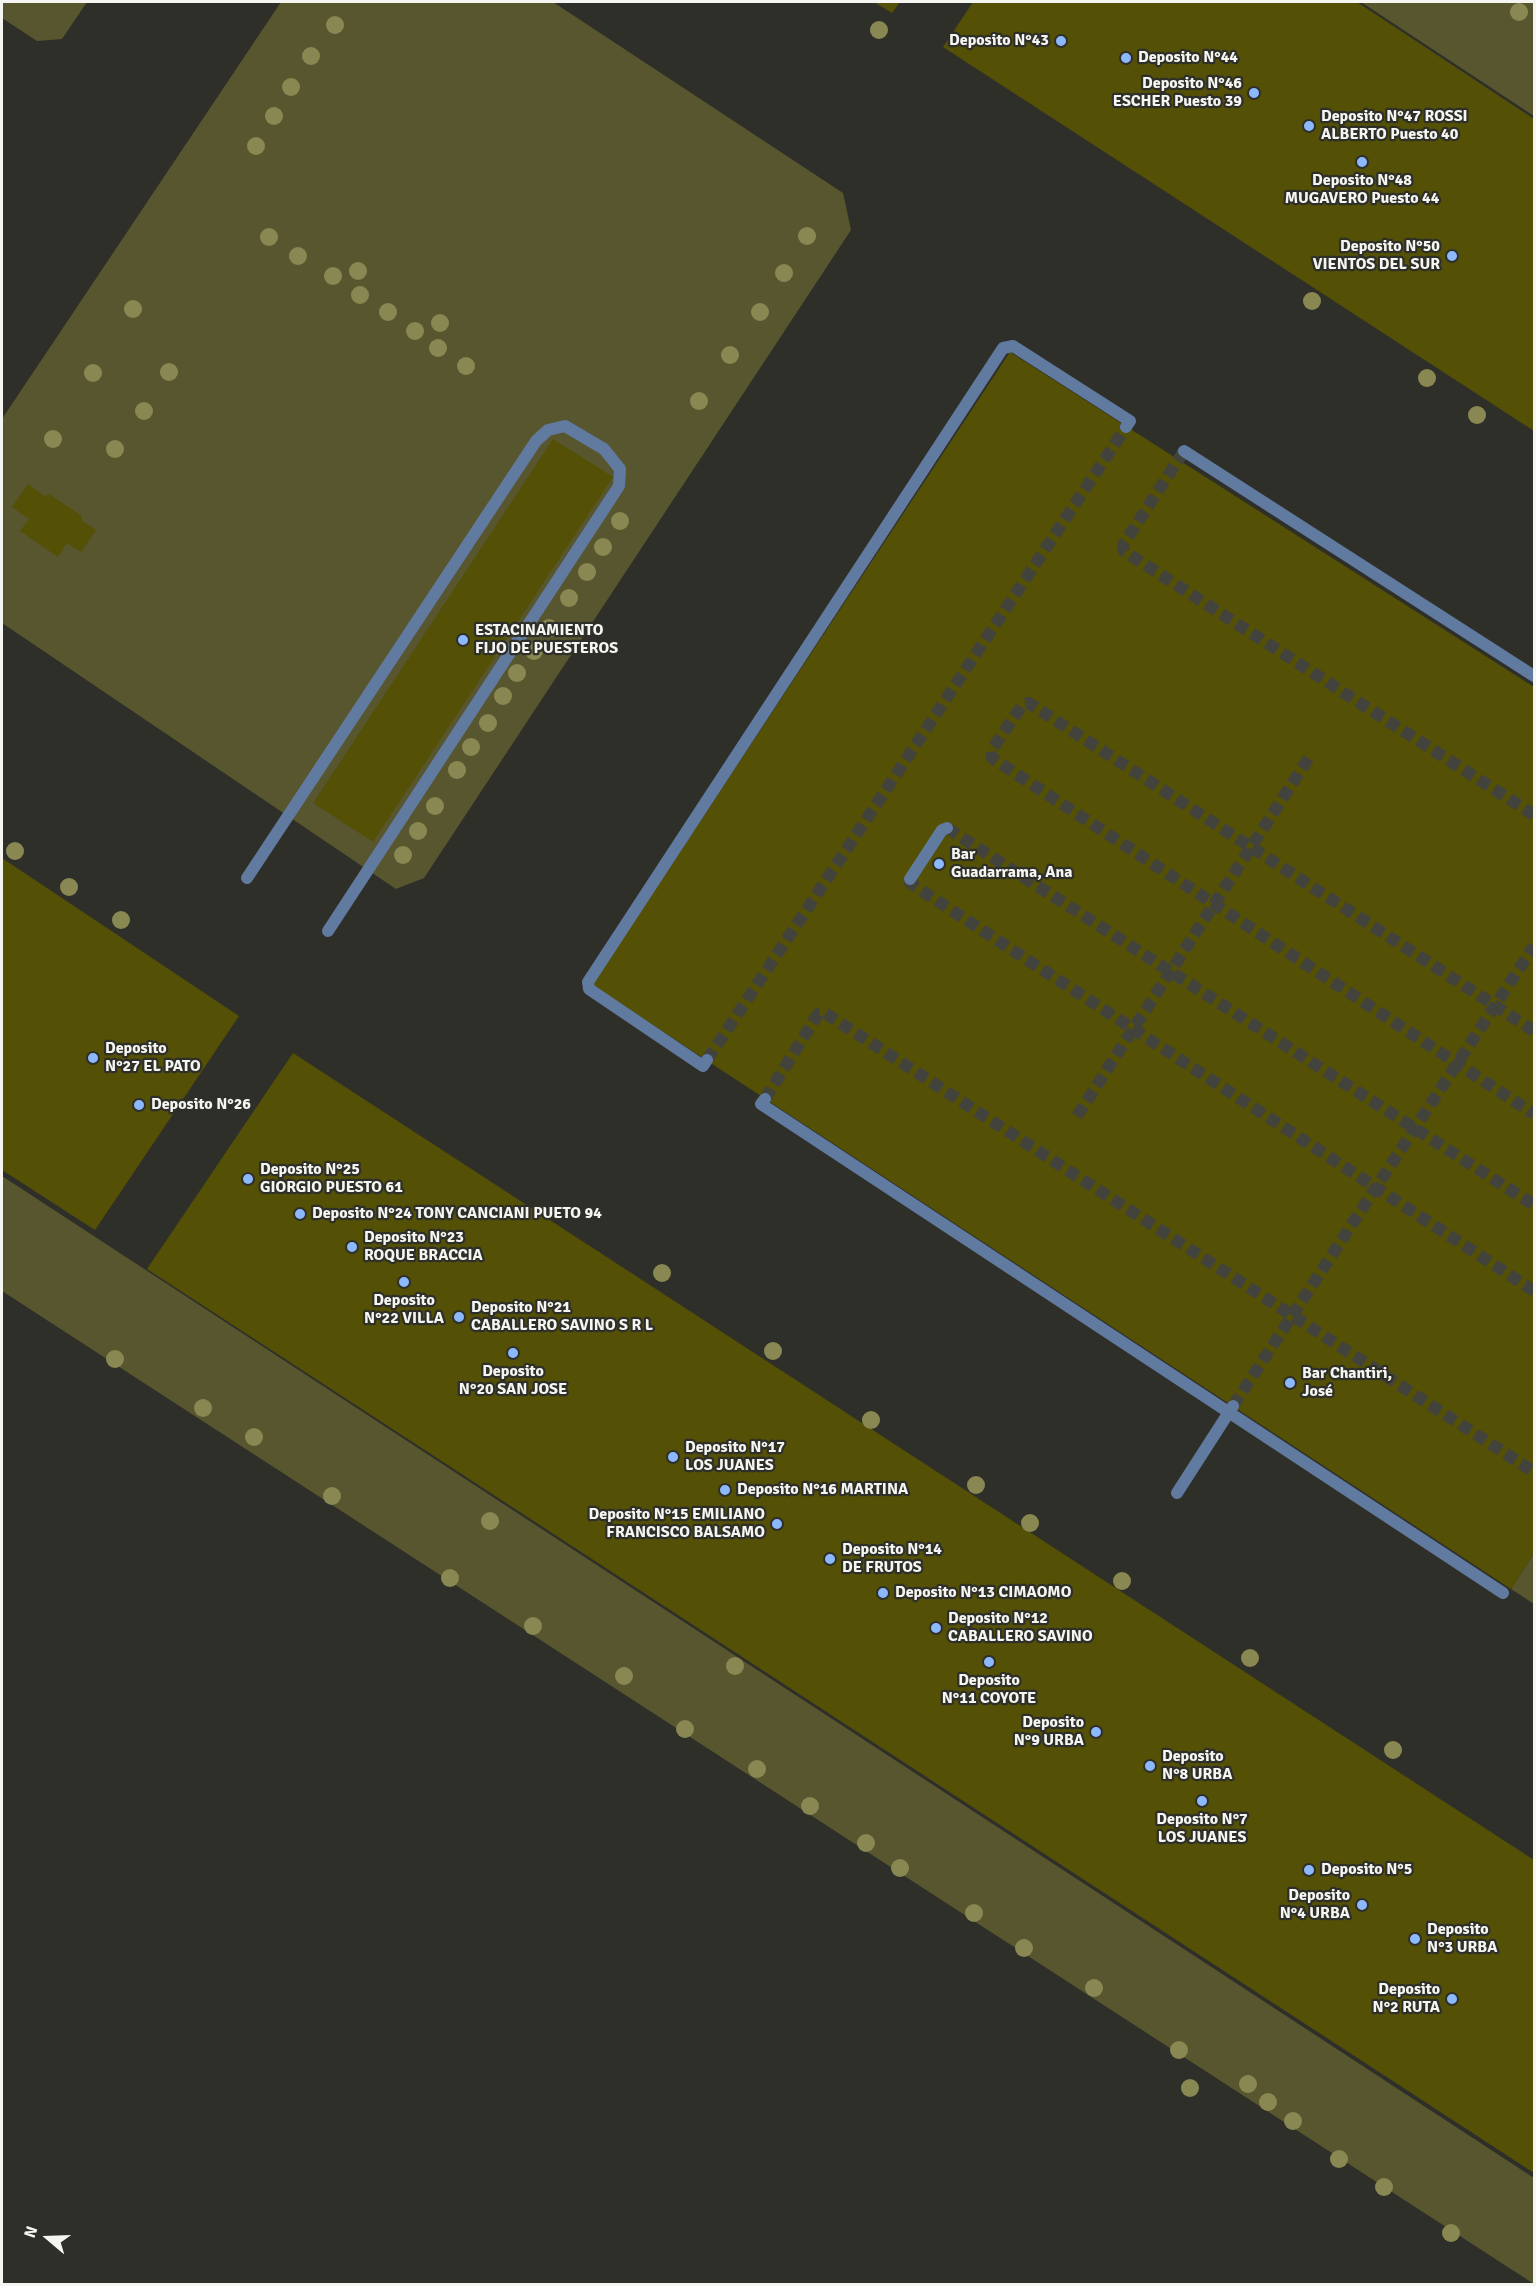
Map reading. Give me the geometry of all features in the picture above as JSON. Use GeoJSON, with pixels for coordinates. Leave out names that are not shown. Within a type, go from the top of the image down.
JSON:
{"type":"FeatureCollection","features":[{"type":"Feature","properties":{"kind":"street"},"geometry":{"type":"LineString","coordinates":[[706,1060],[703,1066],[589,989],[588,982],[1003,348],[1013,346],[1130,421],[1126,427]]}},
{"type":"Feature","properties":{"kind":"street"},"geometry":{"type":"LineString","coordinates":[[247,878],[536,441],[548,430],[565,426],[604,449],[620,469],[619,486],[328,931]]}},
{"type":"Feature","properties":{"kind":"street"},"geometry":{"type":"LineString","coordinates":[[1184,451],[1534,676]]}},
{"type":"Feature","properties":{"kind":"street"},"geometry":{"type":"LineString","coordinates":[[910,879],[942,830],[947,828]]}},
{"type":"Feature","properties":{"kind":"street"},"geometry":{"type":"LineString","coordinates":[[765,1099],[760,1104],[1231,1409],[1503,1593]]}},
{"type":"Feature","properties":{"kind":"street"},"geometry":{"type":"LineString","coordinates":[[1177,1493],[1231,1409]]}},
{"type":"Feature","properties":{"kind":"shaded area"},"geometry":{"type":"Polygon","coordinates":[[[2,2],[87,2],[62,39],[37,41],[2,18],[2,2]]]}},
{"type":"Feature","properties":{"kind":"shaded area"},"geometry":{"type":"Polygon","coordinates":[[[281,2],[553,2],[843,193],[851,230],[424,878],[396,889],[2,623],[2,419],[281,2]]]}},
{"type":"Feature","properties":{"kind":"shaded area"},"geometry":{"type":"Polygon","coordinates":[[[1361,2],[1534,2],[1534,116],[1361,2]]]}},
{"type":"Feature","properties":{"kind":"shaded area"},"geometry":{"type":"Polygon","coordinates":[[[2,1176],[1534,2178],[1534,2284],[2,1291],[2,1176]]]}},
{"type":"Feature","properties":{"kind":"shaded area"},"geometry":{"type":"Polygon","coordinates":[[[1534,1553],[1534,1604],[1511,1589],[1534,1553]]]}},
{"type":"Feature","properties":{"kind":"building"},"geometry":{"type":"Polygon","coordinates":[[[874,2],[900,2],[892,13],[874,2]]]}},
{"type":"Feature","properties":{"kind":"building"},"geometry":{"type":"Polygon","coordinates":[[[973,2],[1357,2],[1534,119],[1534,431],[943,47],[973,2]]]}},
{"type":"Feature","properties":{"kind":"building"},"geometry":{"type":"Polygon","coordinates":[[[1010,352],[1534,687],[1534,1553],[1511,1589],[592,985],[1010,352]]]}},
{"type":"Feature","properties":{"kind":"building","name":"ESTACINAMIENTO FIJO DE PUESTEROS"},"geometry":{"type":"Polygon","coordinates":[[[553,439],[613,477],[373,842],[313,803],[553,439]]]}},
{"type":"Feature","properties":{"kind":"building"},"geometry":{"type":"Polygon","coordinates":[[[28,484],[44,496],[49,494],[82,516],[82,521],[96,530],[81,552],[67,543],[58,557],[20,531],[29,519],[12,507],[28,484]]]}},
{"type":"Feature","properties":{"kind":"building"},"geometry":{"type":"Polygon","coordinates":[[[2,858],[239,1016],[95,1230],[2,1170],[2,858]]]}},
{"type":"Feature","properties":{"kind":"building"},"geometry":{"type":"Polygon","coordinates":[[[293,1053],[1534,1860],[1534,2173],[147,1269],[293,1053]]]}},
{"type":"Feature","properties":{"kind":"tunnel"},"geometry":{"type":"LineString","coordinates":[[707,1060],[1126,427]]}},
{"type":"Feature","properties":{"kind":"tunnel"},"geometry":{"type":"LineString","coordinates":[[1184,451],[1123,545],[1124,551],[1534,815]]}},
{"type":"Feature","properties":{"kind":"tunnel"},"geometry":{"type":"LineString","coordinates":[[1534,1031],[1029,703],[1023,704],[991,751],[992,758],[1534,1114]]}},
{"type":"Feature","properties":{"kind":"tunnel"},"geometry":{"type":"LineString","coordinates":[[1077,1116],[1310,756]]}},
{"type":"Feature","properties":{"kind":"tunnel"},"geometry":{"type":"LineString","coordinates":[[947,828],[1534,1205]]}},
{"type":"Feature","properties":{"kind":"tunnel"},"geometry":{"type":"LineString","coordinates":[[910,879],[910,883],[1534,1291]]}},
{"type":"Feature","properties":{"kind":"tunnel"},"geometry":{"type":"LineString","coordinates":[[1233,1406],[1534,946]]}},
{"type":"Feature","properties":{"kind":"tunnel"},"geometry":{"type":"LineString","coordinates":[[765,1099],[818,1014],[825,1013],[1534,1472]]}},
{"type":"Feature","properties":{"kind":"place","name":"Deposito N°43"},"geometry":{"type":"Point","coordinates":[1061,41]}},
{"type":"Feature","properties":{"kind":"place","name":"Deposito N°44"},"geometry":{"type":"Point","coordinates":[1126,58]}},
{"type":"Feature","properties":{"kind":"place","name":"Deposito N°46 ESCHER Puesto 39"},"geometry":{"type":"Point","coordinates":[1254,93]}},
{"type":"Feature","properties":{"kind":"place","name":"Deposito N°47 ROSSI ALBERTO Puesto 40"},"geometry":{"type":"Point","coordinates":[1309,126]}},
{"type":"Feature","properties":{"kind":"place","name":"Deposito N°48 MUGAVERO Puesto 44"},"geometry":{"type":"Point","coordinates":[1362,162]}},
{"type":"Feature","properties":{"kind":"place","name":"Deposito N°50 VIENTOS DEL SUR"},"geometry":{"type":"Point","coordinates":[1452,256]}},
{"type":"Feature","properties":{"kind":"place","name":"ESTACINAMIENTO FIJO DE PUESTEROS"},"geometry":{"type":"Point","coordinates":[463,640]}},
{"type":"Feature","properties":{"kind":"place","name":"Bar Guadarrama, Ana"},"geometry":{"type":"Point","coordinates":[939,864]}},
{"type":"Feature","properties":{"kind":"place","name":"Deposito N°27 EL PATO"},"geometry":{"type":"Point","coordinates":[93,1058]}},
{"type":"Feature","properties":{"kind":"place","name":"Deposito N°26"},"geometry":{"type":"Point","coordinates":[139,1105]}},
{"type":"Feature","properties":{"kind":"place","name":"Deposito N°25 GIORGIO PUESTO 61"},"geometry":{"type":"Point","coordinates":[248,1179]}},
{"type":"Feature","properties":{"kind":"place","name":"Deposito N°24 TONY CANCIANI PUETO 94"},"geometry":{"type":"Point","coordinates":[300,1214]}},
{"type":"Feature","properties":{"kind":"place","name":"Deposito N°23 ROQUE BRACCIA"},"geometry":{"type":"Point","coordinates":[352,1247]}},
{"type":"Feature","properties":{"kind":"place","name":"Deposito N°22 VILLA"},"geometry":{"type":"Point","coordinates":[404,1282]}},
{"type":"Feature","properties":{"kind":"place","name":"Deposito N°21 CABALLERO SAVINO S R L"},"geometry":{"type":"Point","coordinates":[459,1317]}},
{"type":"Feature","properties":{"kind":"place","name":"Deposito N°20 SAN JOSE"},"geometry":{"type":"Point","coordinates":[513,1353]}},
{"type":"Feature","properties":{"kind":"place","name":"Bar Chantiri, José"},"geometry":{"type":"Point","coordinates":[1290,1383]}},
{"type":"Feature","properties":{"kind":"place","name":"Deposito N°17 LOS JUANES"},"geometry":{"type":"Point","coordinates":[673,1457]}},
{"type":"Feature","properties":{"kind":"place","name":"Deposito N°16 MARTINA"},"geometry":{"type":"Point","coordinates":[725,1490]}},
{"type":"Feature","properties":{"kind":"place","name":"Deposito N°15 EMILIANO FRANCISCO BALSAMO"},"geometry":{"type":"Point","coordinates":[777,1524]}},
{"type":"Feature","properties":{"kind":"place","name":"Deposito N°14 DE FRUTOS"},"geometry":{"type":"Point","coordinates":[830,1559]}},
{"type":"Feature","properties":{"kind":"place","name":"Deposito N°13 CIMAOMO"},"geometry":{"type":"Point","coordinates":[883,1593]}},
{"type":"Feature","properties":{"kind":"place","name":"Deposito N°12 CABALLERO SAVINO"},"geometry":{"type":"Point","coordinates":[936,1628]}},
{"type":"Feature","properties":{"kind":"place","name":"Deposito N°11 COYOTE"},"geometry":{"type":"Point","coordinates":[989,1662]}},
{"type":"Feature","properties":{"kind":"place","name":"Deposito N°9 URBA"},"geometry":{"type":"Point","coordinates":[1096,1732]}},
{"type":"Feature","properties":{"kind":"place","name":"Deposito N°8 URBA"},"geometry":{"type":"Point","coordinates":[1150,1766]}},
{"type":"Feature","properties":{"kind":"place","name":"Deposito N°7 LOS JUANES"},"geometry":{"type":"Point","coordinates":[1202,1801]}},
{"type":"Feature","properties":{"kind":"place","name":"Deposito N°5"},"geometry":{"type":"Point","coordinates":[1309,1870]}},
{"type":"Feature","properties":{"kind":"place","name":"Deposito N°4 URBA"},"geometry":{"type":"Point","coordinates":[1362,1905]}},
{"type":"Feature","properties":{"kind":"place","name":"Deposito N°3 URBA"},"geometry":{"type":"Point","coordinates":[1415,1939]}},
{"type":"Feature","properties":{"kind":"place","name":"Deposito N°2 RUTA"},"geometry":{"type":"Point","coordinates":[1452,1999]}}]}
